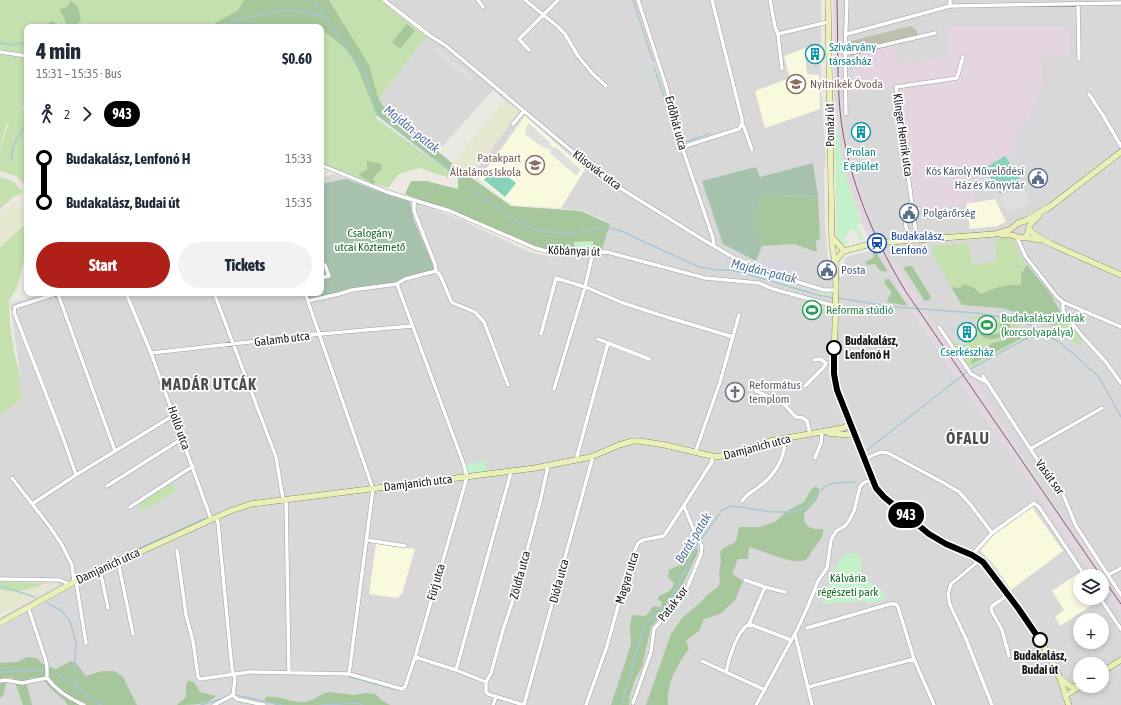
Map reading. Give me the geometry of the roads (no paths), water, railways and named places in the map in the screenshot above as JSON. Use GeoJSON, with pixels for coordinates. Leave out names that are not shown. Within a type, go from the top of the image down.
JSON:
{"type":"FeatureCollection","features":[{"type":"Feature","properties":{"kind":"main road","name":"Pomázi út"},"geometry":{"type":"LineString","coordinates":[[828,0],[832,245],[835,261],[836,292],[834,379],[837,390],[872,479],[880,492],[918,527],[941,542],[972,555],[986,566],[1029,623],[1043,646],[1059,677],[1069,705]]}},
{"type":"Feature","properties":{"kind":"main road"},"geometry":{"type":"LineString","coordinates":[[995,234],[1011,229],[1049,206],[1121,152]]}},
{"type":"Feature","properties":{"kind":"main road"},"geometry":{"type":"LineString","coordinates":[[1025,237],[1028,234],[1032,222],[1049,206]]}},
{"type":"Feature","properties":{"kind":"main road"},"geometry":{"type":"LineString","coordinates":[[1021,222],[1027,225],[1035,235],[1051,244],[1121,274]]}},
{"type":"Feature","properties":{"kind":"main road"},"geometry":{"type":"LineString","coordinates":[[1014,226],[1013,231],[1016,236]]}},
{"type":"Feature","properties":{"kind":"main road"},"geometry":{"type":"LineString","coordinates":[[834,250],[875,243],[995,234],[1025,237],[1051,244]]}},
{"type":"Feature","properties":{"kind":"main road"},"geometry":{"type":"LineString","coordinates":[[832,237],[841,250]]}},
{"type":"Feature","properties":{"kind":"main road"},"geometry":{"type":"LineString","coordinates":[[835,261],[841,250]]}},
{"type":"Feature","properties":{"kind":"main road"},"geometry":{"type":"LineString","coordinates":[[822,432],[844,428],[851,424]]}},
{"type":"Feature","properties":{"kind":"main road"},"geometry":{"type":"LineString","coordinates":[[822,432],[849,435],[854,434]]}},
{"type":"Feature","properties":{"kind":"main road","name":"Damjanich utca"},"geometry":{"type":"LineString","coordinates":[[0,623],[73,582],[214,518],[251,504],[548,466],[591,457],[619,445],[640,441],[665,445],[712,457],[736,453],[784,438],[822,432]]}},
{"type":"Feature","properties":{"kind":"main road"},"geometry":{"type":"LineString","coordinates":[[1109,668],[1121,660]]}},
{"type":"Feature","properties":{"kind":"main road"},"geometry":{"type":"LineString","coordinates":[[1059,677],[1070,686],[1073,686]]}},
{"type":"Feature","properties":{"kind":"main road"},"geometry":{"type":"LineString","coordinates":[[1065,694],[1070,686]]}},
{"type":"Feature","properties":{"kind":"main road"},"geometry":{"type":"LineString","coordinates":[[1065,694],[1073,690]]}},
{"type":"Feature","properties":{"kind":"street","name":"Klisovác utca"},"geometry":{"type":"LineString","coordinates":[[384,0],[429,35],[445,45],[612,183],[736,259],[760,268],[766,274],[836,292]]}},
{"type":"Feature","properties":{"kind":"street"},"geometry":{"type":"LineString","coordinates":[[478,0],[483,7]]}},
{"type":"Feature","properties":{"kind":"street"},"geometry":{"type":"LineString","coordinates":[[525,0],[565,34],[578,56],[606,86]]}},
{"type":"Feature","properties":{"kind":"street"},"geometry":{"type":"LineString","coordinates":[[529,50],[519,39],[558,0]]}},
{"type":"Feature","properties":{"kind":"street","name":"Erdőhát utca"},"geometry":{"type":"LineString","coordinates":[[638,0],[667,88],[667,94],[682,147],[713,238],[714,245]]}},
{"type":"Feature","properties":{"kind":"street"},"geometry":{"type":"LineString","coordinates":[[712,0],[742,124],[752,150]]}},
{"type":"Feature","properties":{"kind":"street"},"geometry":{"type":"LineString","coordinates":[[770,0],[775,27],[778,34],[782,69]]}},
{"type":"Feature","properties":{"kind":"street"},"geometry":{"type":"LineString","coordinates":[[846,114],[845,53],[848,0]]}},
{"type":"Feature","properties":{"kind":"street"},"geometry":{"type":"LineString","coordinates":[[950,0],[950,6]]}},
{"type":"Feature","properties":{"kind":"street"},"geometry":{"type":"LineString","coordinates":[[847,34],[950,6],[998,2],[1121,3]]}},
{"type":"Feature","properties":{"kind":"street"},"geometry":{"type":"LineString","coordinates":[[1078,3],[1079,59]]}},
{"type":"Feature","properties":{"kind":"street"},"geometry":{"type":"LineString","coordinates":[[778,34],[828,22]]}},
{"type":"Feature","properties":{"kind":"street"},"geometry":{"type":"LineString","coordinates":[[845,53],[935,33]]}},
{"type":"Feature","properties":{"kind":"street"},"geometry":{"type":"LineString","coordinates":[[0,52],[24,56]]}},
{"type":"Feature","properties":{"kind":"street","name":"Klinger Henrik utca"},"geometry":{"type":"LineString","coordinates":[[917,241],[896,88],[957,78],[963,58]]}},
{"type":"Feature","properties":{"kind":"street"},"geometry":{"type":"LineString","coordinates":[[1089,94],[1121,146]]}},
{"type":"Feature","properties":{"kind":"street"},"geometry":{"type":"LineString","coordinates":[[513,124],[524,111]]}},
{"type":"Feature","properties":{"kind":"street"},"geometry":{"type":"LineString","coordinates":[[682,147],[739,129],[742,124]]}},
{"type":"Feature","properties":{"kind":"street","name":"Kőbányai út"},"geometry":{"type":"LineString","coordinates":[[324,166],[387,192],[450,211],[540,250],[553,253],[607,252],[705,278],[759,284],[773,289],[835,304]]}},
{"type":"Feature","properties":{"kind":"street"},"geometry":{"type":"LineString","coordinates":[[414,200],[414,211],[436,264],[436,271],[440,275],[451,301],[475,312],[484,322],[508,385]]}},
{"type":"Feature","properties":{"kind":"street"},"geometry":{"type":"LineString","coordinates":[[907,234],[904,211],[919,209]]}},
{"type":"Feature","properties":{"kind":"street"},"geometry":{"type":"LineString","coordinates":[[1016,236],[1026,257],[1057,297],[1063,302],[1121,327]]}},
{"type":"Feature","properties":{"kind":"street"},"geometry":{"type":"LineString","coordinates":[[1022,248],[1022,241],[1025,237]]}},
{"type":"Feature","properties":{"kind":"street"},"geometry":{"type":"LineString","coordinates":[[554,389],[585,287],[593,252]]}},
{"type":"Feature","properties":{"kind":"street"},"geometry":{"type":"LineString","coordinates":[[324,265],[329,276],[324,277]]}},
{"type":"Feature","properties":{"kind":"street"},"geometry":{"type":"LineString","coordinates":[[308,301],[352,290],[397,284],[406,279],[436,271]]}},
{"type":"Feature","properties":{"kind":"street"},"geometry":{"type":"LineString","coordinates":[[541,334],[554,279],[585,287],[631,305],[733,337]]}},
{"type":"Feature","properties":{"kind":"street"},"geometry":{"type":"LineString","coordinates":[[397,284],[464,465],[467,477]]}},
{"type":"Feature","properties":{"kind":"street"},"geometry":{"type":"LineString","coordinates":[[50,296],[15,307],[14,312],[76,475]]}},
{"type":"Feature","properties":{"kind":"street"},"geometry":{"type":"LineString","coordinates":[[60,296],[115,451]]}},
{"type":"Feature","properties":{"kind":"street","name":"Holló utca"},"geometry":{"type":"LineString","coordinates":[[127,296],[151,353],[193,466],[214,518],[218,523],[232,669],[235,679],[233,695]]}},
{"type":"Feature","properties":{"kind":"street"},"geometry":{"type":"LineString","coordinates":[[215,296],[276,457],[285,499],[289,673]]}},
{"type":"Feature","properties":{"kind":"street"},"geometry":{"type":"LineString","coordinates":[[177,550],[186,615],[193,641],[198,677],[202,679],[234,673],[250,672],[348,674],[373,489],[306,296]]}},
{"type":"Feature","properties":{"kind":"street"},"geometry":{"type":"LineString","coordinates":[[1063,302],[1063,310],[1065,314],[1105,361],[1121,383]]}},
{"type":"Feature","properties":{"kind":"street"},"geometry":{"type":"LineString","coordinates":[[695,453],[720,382],[739,315]]}},
{"type":"Feature","properties":{"kind":"street","name":"Galamb utca"},"geometry":{"type":"LineString","coordinates":[[151,353],[234,345],[320,334],[412,326]]}},
{"type":"Feature","properties":{"kind":"street","name":"Vasút sor"},"geometry":{"type":"LineString","coordinates":[[939,327],[969,370],[978,379],[986,382]]}},
{"type":"Feature","properties":{"kind":"street"},"geometry":{"type":"LineString","coordinates":[[598,339],[649,359]]}},
{"type":"Feature","properties":{"kind":"street"},"geometry":{"type":"LineString","coordinates":[[577,460],[608,343]]}},
{"type":"Feature","properties":{"kind":"street"},"geometry":{"type":"LineString","coordinates":[[814,360],[820,359],[826,363],[834,364]]}},
{"type":"Feature","properties":{"kind":"street"},"geometry":{"type":"LineString","coordinates":[[805,386],[826,363]]}},
{"type":"Feature","properties":{"kind":"street","name":"Vasút sor"},"geometry":{"type":"LineString","coordinates":[[983,376],[1044,470],[1061,489],[1076,526],[1104,569]]}},
{"type":"Feature","properties":{"kind":"street"},"geometry":{"type":"LineString","coordinates":[[756,391],[783,403],[796,417],[807,421],[810,434]]}},
{"type":"Feature","properties":{"kind":"street"},"geometry":{"type":"LineString","coordinates":[[1030,449],[1102,408]]}},
{"type":"Feature","properties":{"kind":"street"},"geometry":{"type":"LineString","coordinates":[[32,504],[76,475],[174,415]]}},
{"type":"Feature","properties":{"kind":"street"},"geometry":{"type":"LineString","coordinates":[[815,458],[821,443],[822,432]]}},
{"type":"Feature","properties":{"kind":"street"},"geometry":{"type":"LineString","coordinates":[[107,486],[183,438]]}},
{"type":"Feature","properties":{"kind":"street"},"geometry":{"type":"LineString","coordinates":[[742,501],[747,493],[762,485],[778,468],[783,453],[784,438]]}},
{"type":"Feature","properties":{"kind":"street"},"geometry":{"type":"LineString","coordinates":[[864,458],[882,452],[888,453],[944,483],[959,492],[992,533]]}},
{"type":"Feature","properties":{"kind":"street","name":"Diófa utca"},"geometry":{"type":"LineString","coordinates":[[524,705],[590,468],[592,460],[591,457]]}},
{"type":"Feature","properties":{"kind":"street","name":"Magyar utca"},"geometry":{"type":"LineString","coordinates":[[586,705],[607,646],[631,559],[638,543],[643,540],[664,536],[712,462],[712,457]]}},
{"type":"Feature","properties":{"kind":"street"},"geometry":{"type":"LineString","coordinates":[[130,507],[193,466]]}},
{"type":"Feature","properties":{"kind":"street","name":"Zöldfa utca"},"geometry":{"type":"LineString","coordinates":[[486,682],[491,673],[517,588],[548,466]]}},
{"type":"Feature","properties":{"kind":"street"},"geometry":{"type":"LineString","coordinates":[[456,670],[510,472]]}},
{"type":"Feature","properties":{"kind":"street","name":"Fürj utca"},"geometry":{"type":"LineString","coordinates":[[348,674],[402,689],[404,687],[415,657],[467,477]]}},
{"type":"Feature","properties":{"kind":"street"},"geometry":{"type":"LineString","coordinates":[[12,478],[50,527],[62,545],[72,565],[73,582],[86,643]]}},
{"type":"Feature","properties":{"kind":"street"},"geometry":{"type":"LineString","coordinates":[[756,705],[808,606],[818,581],[827,568],[831,540],[836,532],[849,521],[853,514],[860,487],[863,483],[872,479]]}},
{"type":"Feature","properties":{"kind":"street"},"geometry":{"type":"LineString","coordinates":[[972,555],[992,533],[1034,503],[1039,507],[1080,569]]}},
{"type":"Feature","properties":{"kind":"street","name":"Patak sor"},"geometry":{"type":"LineString","coordinates":[[633,703],[651,652],[654,629],[678,601],[688,586],[701,554],[702,546],[684,506]]}},
{"type":"Feature","properties":{"kind":"street"},"geometry":{"type":"LineString","coordinates":[[367,540],[405,546]]}},
{"type":"Feature","properties":{"kind":"street"},"geometry":{"type":"LineString","coordinates":[[980,560],[951,584],[949,591],[950,605],[992,705]]}},
{"type":"Feature","properties":{"kind":"street"},"geometry":{"type":"LineString","coordinates":[[118,561],[133,634]]}},
{"type":"Feature","properties":{"kind":"street"},"geometry":{"type":"LineString","coordinates":[[1109,574],[1121,568]]}},
{"type":"Feature","properties":{"kind":"street"},"geometry":{"type":"LineString","coordinates":[[100,570],[108,608]]}},
{"type":"Feature","properties":{"kind":"street","name":"Vasút sor"},"geometry":{"type":"LineString","coordinates":[[1109,577],[1121,595]]}},
{"type":"Feature","properties":{"kind":"street"},"geometry":{"type":"LineString","coordinates":[[0,579],[60,580],[73,582]]}},
{"type":"Feature","properties":{"kind":"street"},"geometry":{"type":"LineString","coordinates":[[745,580],[785,592]]}},
{"type":"Feature","properties":{"kind":"street"},"geometry":{"type":"LineString","coordinates":[[726,672],[733,646],[745,626],[749,624],[765,587]]}},
{"type":"Feature","properties":{"kind":"street"},"geometry":{"type":"LineString","coordinates":[[1008,595],[992,606],[991,610],[1002,630],[1009,656]]}},
{"type":"Feature","properties":{"kind":"street"},"geometry":{"type":"LineString","coordinates":[[807,628],[893,603],[898,607],[914,659],[934,705]]}},
{"type":"Feature","properties":{"kind":"street"},"geometry":{"type":"LineString","coordinates":[[1105,605],[1121,629]]}},
{"type":"Feature","properties":{"kind":"street"},"geometry":{"type":"LineString","coordinates":[[28,607],[45,658],[47,678],[52,685],[84,705]]}},
{"type":"Feature","properties":{"kind":"street"},"geometry":{"type":"LineString","coordinates":[[749,624],[791,640]]}},
{"type":"Feature","properties":{"kind":"street"},"geometry":{"type":"LineString","coordinates":[[794,634],[812,705]]}},
{"type":"Feature","properties":{"kind":"street"},"geometry":{"type":"LineString","coordinates":[[415,657],[456,670],[486,682],[486,692],[496,697],[524,705]]}},
{"type":"Feature","properties":{"kind":"street"},"geometry":{"type":"LineString","coordinates":[[808,687],[914,659]]}},
{"type":"Feature","properties":{"kind":"street"},"geometry":{"type":"LineString","coordinates":[[702,661],[765,690]]}},
{"type":"Feature","properties":{"kind":"street"},"geometry":{"type":"LineString","coordinates":[[0,681],[5,680],[22,683],[47,678]]}},
{"type":"Feature","properties":{"kind":"street"},"geometry":{"type":"LineString","coordinates":[[214,705],[233,695],[237,699],[264,705]]}},
{"type":"Feature","properties":{"kind":"street"},"geometry":{"type":"LineString","coordinates":[[493,705],[496,697]]}},
{"type":"Feature","properties":{"kind":"waterway","name":"Majdán-patak"},"geometry":{"type":"LineString","coordinates":[[315,0],[347,50],[365,73],[376,114],[462,181]]}},
{"type":"Feature","properties":{"kind":"waterway"},"geometry":{"type":"LineString","coordinates":[[633,0],[653,61]]}},
{"type":"Feature","properties":{"kind":"waterway"},"geometry":{"type":"LineString","coordinates":[[230,24],[249,17],[279,11],[299,11],[326,17]]}},
{"type":"Feature","properties":{"kind":"waterway"},"geometry":{"type":"LineString","coordinates":[[0,43],[13,45],[24,43]]}},
{"type":"Feature","properties":{"kind":"waterway"},"geometry":{"type":"LineString","coordinates":[[654,67],[673,123],[679,149]]}},
{"type":"Feature","properties":{"kind":"waterway"},"geometry":{"type":"LineString","coordinates":[[11,160],[14,145],[24,127]]}},
{"type":"Feature","properties":{"kind":"waterway"},"geometry":{"type":"LineString","coordinates":[[685,142],[709,134]]}},
{"type":"Feature","properties":{"kind":"waterway","name":"Majdán-patak"},"geometry":{"type":"LineString","coordinates":[[468,186],[515,220],[543,232],[574,233],[604,227],[619,230],[699,267],[740,272],[833,298]]}},
{"type":"Feature","properties":{"kind":"waterway","name":"Majdán-patak"},"geometry":{"type":"LineString","coordinates":[[837,298],[895,307],[976,313],[1013,319],[1031,325],[1048,336]]}},
{"type":"Feature","properties":{"kind":"waterway","name":"Barát-patak"},"geometry":{"type":"LineString","coordinates":[[867,450],[972,368],[1029,337],[1048,336],[1059,342],[1078,358],[1099,377],[1121,417]]}},
{"type":"Feature","properties":{"kind":"waterway","name":"Barát-patak"},"geometry":{"type":"LineString","coordinates":[[621,705],[645,624],[666,605],[679,583],[697,545],[722,510],[732,506],[772,512],[792,512],[807,507],[817,493],[827,485],[834,483],[855,482]]}},
{"type":"Feature","properties":{"kind":"waterway"},"geometry":{"type":"LineString","coordinates":[[77,577],[204,519]]}},
{"type":"Feature","properties":{"kind":"waterway"},"geometry":{"type":"LineString","coordinates":[[0,586],[35,597]]}},
{"type":"Feature","properties":{"kind":"waterway"},"geometry":{"type":"LineString","coordinates":[[47,603],[62,611],[70,621],[76,643],[74,671],[76,685]]}},
{"type":"Feature","properties":{"kind":"waterway","name":"Barát-patak"},"geometry":{"type":"LineString","coordinates":[[0,672],[43,670]]}},
{"type":"Feature","properties":{"kind":"waterway","name":"Barát-patak"},"geometry":{"type":"LineString","coordinates":[[57,674],[76,685],[87,696],[101,705]]}},
{"type":"Feature","properties":{"kind":"waterway"},"geometry":{"type":"LineString","coordinates":[[350,677],[398,690]]}},
{"type":"Feature","properties":{"kind":"waterway","name":"Barát-patak"},"geometry":{"type":"LineString","coordinates":[[236,695],[282,705]]}},
{"type":"Feature","properties":{"kind":"waterway","name":"Barát-patak"},"geometry":{"type":"LineString","coordinates":[[201,705],[227,697]]}},
{"type":"Feature","properties":{"kind":"waterway","name":"Barát-patak"},"geometry":{"type":"LineString","coordinates":[[320,705],[358,703],[362,705]]}},
{"type":"Feature","properties":{"kind":"tram line"},"geometry":{"type":"LineString","coordinates":[[837,0],[838,86],[842,124],[852,174],[870,223],[893,270],[906,292],[1096,569]]}},
{"type":"Feature","properties":{"kind":"tram line"},"geometry":{"type":"LineString","coordinates":[[1109,587],[1121,604]]}},
{"type":"Feature","properties":{"kind":"place","name":"Szivárvány társasház"},"geometry":{"type":"Point","coordinates":[815,54]}},
{"type":"Feature","properties":{"kind":"place","name":"Nyitnikék Óvoda"},"geometry":{"type":"Point","coordinates":[796,84]}},
{"type":"Feature","properties":{"kind":"place","name":"Prolan E épület"},"geometry":{"type":"Point","coordinates":[861,132]}},
{"type":"Feature","properties":{"kind":"place","name":"Patakpart Általános Iskola"},"geometry":{"type":"Point","coordinates":[535,165]}},
{"type":"Feature","properties":{"kind":"place","name":"Kós Károly Művelődési Ház és Könyvtár"},"geometry":{"type":"Point","coordinates":[1038,178]}},
{"type":"Feature","properties":{"kind":"place","name":"Polgárőrség"},"geometry":{"type":"Point","coordinates":[909,213]}},
{"type":"Feature","properties":{"kind":"place","name":"Budakalász, Lenfonó"},"geometry":{"type":"Point","coordinates":[877,243]}},
{"type":"Feature","properties":{"kind":"place","name":"Posta"},"geometry":{"type":"Point","coordinates":[827,270]}},
{"type":"Feature","properties":{"kind":"place","name":"Reforma stúdió"},"geometry":{"type":"Point","coordinates":[812,310]}},
{"type":"Feature","properties":{"kind":"place","name":"Budakalászi Vidrák (korcsolyapálya)"},"geometry":{"type":"Point","coordinates":[987,325]}},
{"type":"Feature","properties":{"kind":"place","name":"Cserkészház"},"geometry":{"type":"Point","coordinates":[967,332]}},
{"type":"Feature","properties":{"kind":"place","name":"Budakalász, Lenfonó H"},"geometry":{"type":"Point","coordinates":[834,348]}},
{"type":"Feature","properties":{"kind":"place","name":"Református templom"},"geometry":{"type":"Point","coordinates":[735,392]}},
{"type":"Feature","properties":{"kind":"place","name":"Budakalász, Budai út"},"geometry":{"type":"Point","coordinates":[1040,640]}},
{"type":"Feature","properties":{"kind":"district","name":"MADÁR UTCÁK"},"geometry":{"type":"Point","coordinates":[209,384]}},
{"type":"Feature","properties":{"kind":"district","name":"ÓFALU"},"geometry":{"type":"Point","coordinates":[968,438]}},
{"type":"Feature","properties":{"kind":"park label","name":"Csalogány utcai Köztemető"},"geometry":{"type":"Point","coordinates":[370,240]}},
{"type":"Feature","properties":{"kind":"park label","name":"Kálvária régészeti park"},"geometry":{"type":"Point","coordinates":[848,585]}}]}
